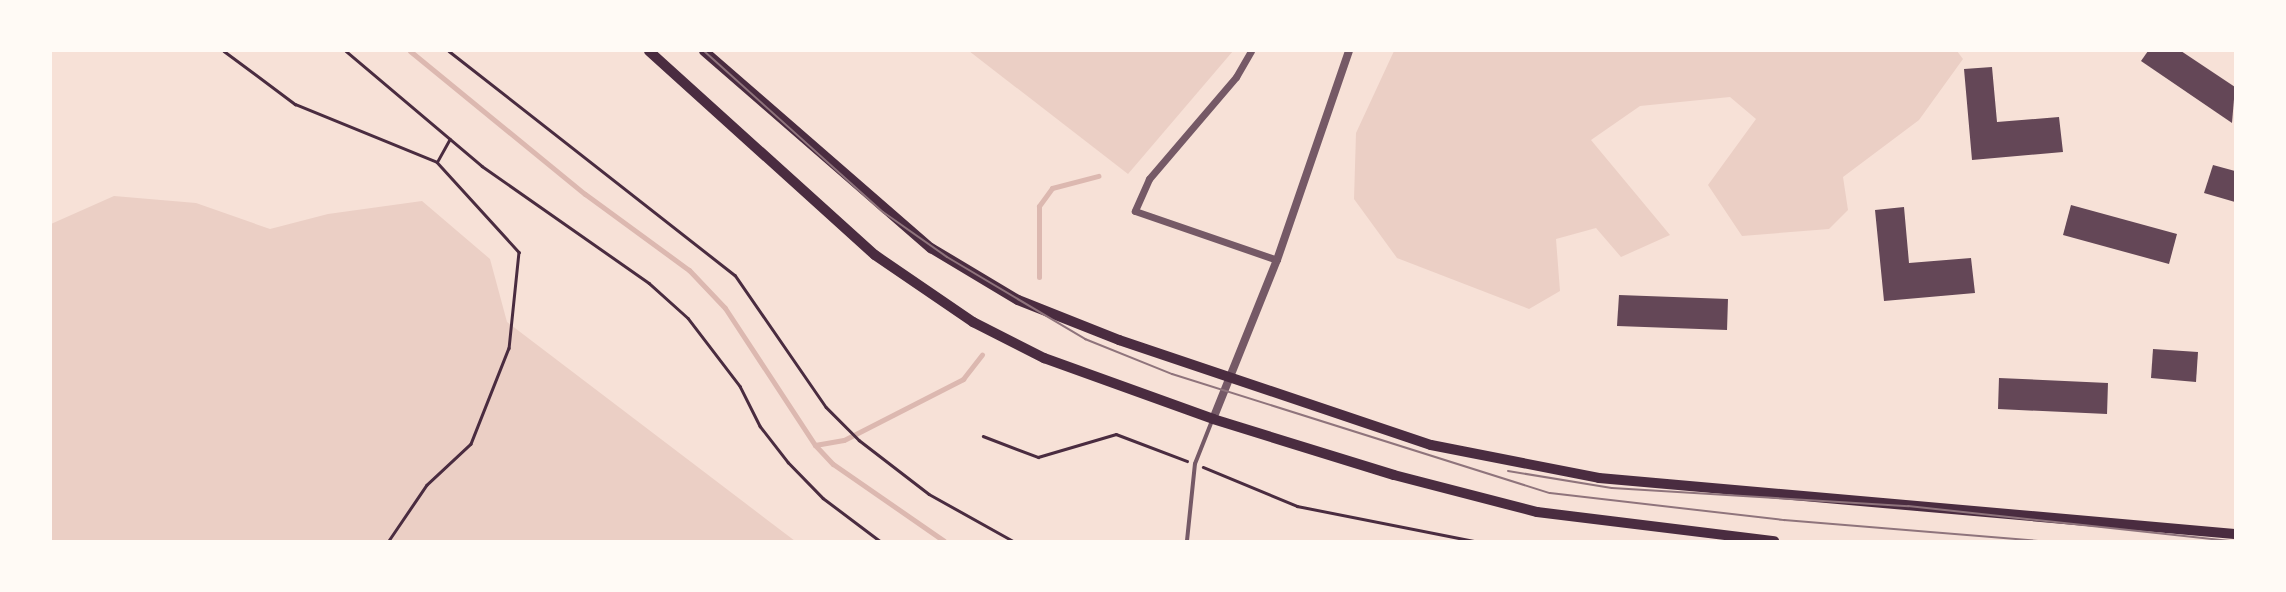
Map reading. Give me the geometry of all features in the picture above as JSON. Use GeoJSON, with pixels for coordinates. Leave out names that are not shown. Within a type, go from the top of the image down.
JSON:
{"type":"FeatureCollection","features":[{"type":"Feature","properties":{"kind":"main road"},"geometry":{"type":"LineString","coordinates":[[649,51],[834,222],[915,285],[973,322],[1044,358],[1213,419],[1394,475],[1537,512],[1709,538],[1774,541]]}},
{"type":"Feature","properties":{"kind":"main road"},"geometry":{"type":"LineString","coordinates":[[704,51],[921,240],[976,277],[1018,300],[1106,335],[1431,445],[1599,478],[2235,534]]}},
{"type":"Feature","properties":{"kind":"street"},"geometry":{"type":"LineString","coordinates":[[1251,51],[1236,77],[1149,179],[1135,211],[1277,260]]}},
{"type":"Feature","properties":{"kind":"street"},"geometry":{"type":"LineString","coordinates":[[1213,419],[1277,260],[1349,51]]}},
{"type":"Feature","properties":{"kind":"lane"},"geometry":{"type":"LineString","coordinates":[[1187,541],[1195,464],[1213,419]]}},
{"type":"Feature","properties":{"kind":"path"},"geometry":{"type":"LineString","coordinates":[[225,51],[295,104],[437,162],[519,252],[517,301],[509,348],[471,443],[427,485],[389,541]]}},
{"type":"Feature","properties":{"kind":"path"},"geometry":{"type":"LineString","coordinates":[[346,51],[450,139],[649,284],[688,318],[740,386],[760,426],[788,462],[823,498],[880,541]]}},
{"type":"Feature","properties":{"kind":"path"},"geometry":{"type":"LineString","coordinates":[[449,51],[735,275],[820,399],[859,440],[929,494],[1013,541]]}},
{"type":"Feature","properties":{"kind":"path"},"geometry":{"type":"LineString","coordinates":[[437,162],[450,139]]}},
{"type":"Feature","properties":{"kind":"path"},"geometry":{"type":"LineString","coordinates":[[983,436],[1038,457],[1116,434],[1297,506],[1474,541]]}},
{"type":"Feature","properties":{"kind":"shaded area"},"geometry":{"type":"Polygon","coordinates":[[[969,51],[1233,51],[1128,174],[969,51]]]}},
{"type":"Feature","properties":{"kind":"shaded area"},"geometry":{"type":"Polygon","coordinates":[[[1394,51],[1957,51],[1963,59],[1919,120],[1843,177],[1848,210],[1829,229],[1742,236],[1708,185],[1756,119],[1730,97],[1640,106],[1591,140],[1670,235],[1621,257],[1596,228],[1556,239],[1560,291],[1529,309],[1397,258],[1354,199],[1356,133],[1394,51]]]}},
{"type":"Feature","properties":{"kind":"shaded area"},"geometry":{"type":"Polygon","coordinates":[[[114,196],[196,203],[270,229],[328,214],[422,201],[490,259],[507,322],[795,541],[51,541],[51,224],[114,196]]]}},
{"type":"Feature","properties":{"kind":"building"},"geometry":{"type":"Polygon","coordinates":[[[2148,51],[2181,51],[2235,87],[2232,123],[2141,61],[2148,51]]]}},
{"type":"Feature","properties":{"kind":"building"},"geometry":{"type":"Polygon","coordinates":[[[1992,67],[1997,122],[2059,117],[2063,152],[1972,160],[1964,69],[1992,67]]]}},
{"type":"Feature","properties":{"kind":"building"},"geometry":{"type":"Polygon","coordinates":[[[2213,165],[2235,171],[2235,202],[2204,193],[2213,165]]]}},
{"type":"Feature","properties":{"kind":"building"},"geometry":{"type":"Polygon","coordinates":[[[2071,205],[2177,234],[2169,264],[2063,235],[2071,205]]]}},
{"type":"Feature","properties":{"kind":"building"},"geometry":{"type":"Polygon","coordinates":[[[1904,207],[1909,263],[1971,258],[1975,293],[1884,301],[1875,210],[1904,207]]]}},
{"type":"Feature","properties":{"kind":"building"},"geometry":{"type":"Polygon","coordinates":[[[1619,295],[1728,299],[1727,330],[1617,326],[1619,295]]]}},
{"type":"Feature","properties":{"kind":"building"},"geometry":{"type":"Polygon","coordinates":[[[2153,349],[2198,352],[2196,382],[2151,378],[2153,349]]]}},
{"type":"Feature","properties":{"kind":"building"},"geometry":{"type":"Polygon","coordinates":[[[1999,378],[2108,383],[2107,414],[1998,409],[1999,378]]]}},
{"type":"Feature","properties":{"kind":"waterway"},"geometry":{"type":"LineString","coordinates":[[410,51],[585,194],[689,270],[725,308],[815,445],[833,464],[944,541]]}},
{"type":"Feature","properties":{"kind":"waterway"},"geometry":{"type":"LineString","coordinates":[[1039,277],[1039,206],[1052,188],[1098,176]]}},
{"type":"Feature","properties":{"kind":"waterway"},"geometry":{"type":"LineString","coordinates":[[815,445],[844,440],[963,379],[982,355]]}},
{"type":"Feature","properties":{"kind":"tram line"},"geometry":{"type":"LineString","coordinates":[[704,51],[883,212],[947,257],[1085,339],[1172,374],[1550,493],[1784,520],[2041,541]]}},
{"type":"Feature","properties":{"kind":"tram line"},"geometry":{"type":"LineString","coordinates":[[1508,471],[1612,488],[1908,506],[2230,541]]}}]}
